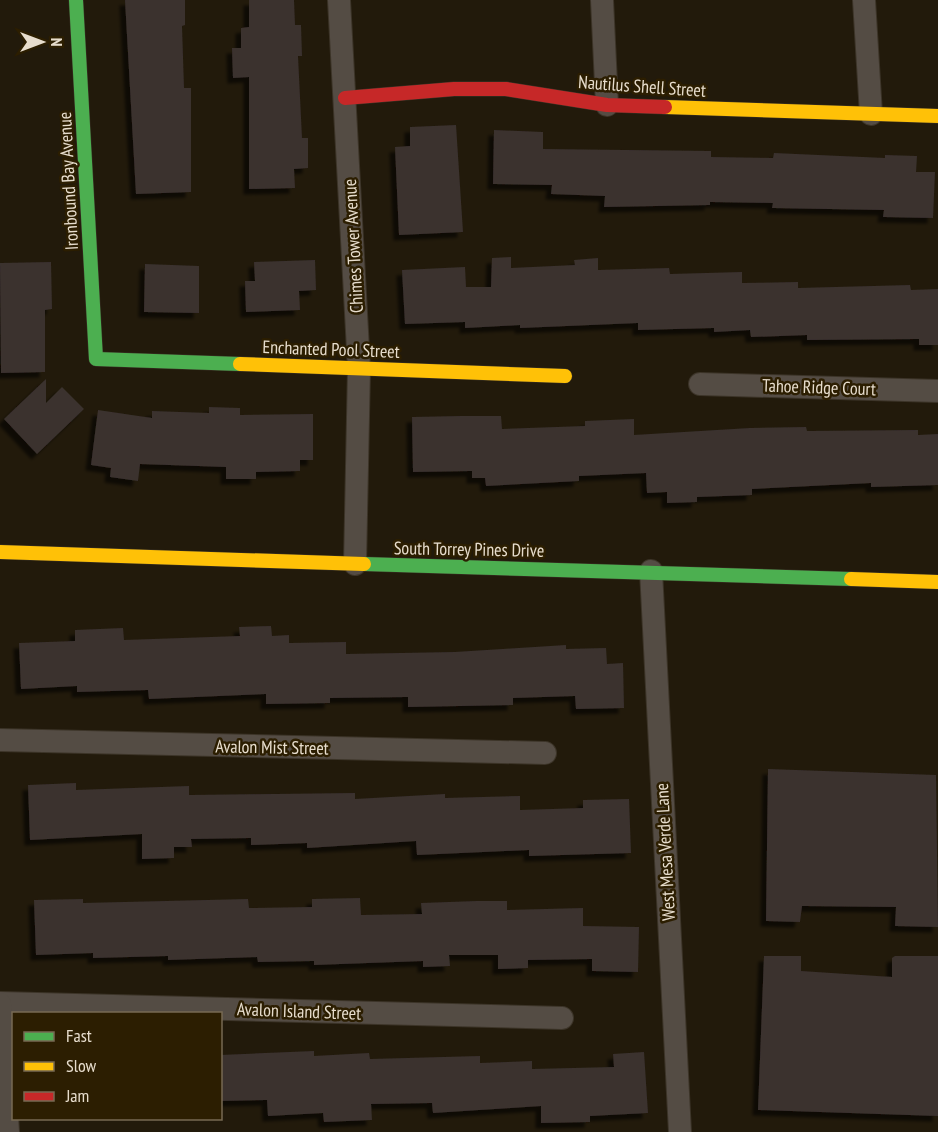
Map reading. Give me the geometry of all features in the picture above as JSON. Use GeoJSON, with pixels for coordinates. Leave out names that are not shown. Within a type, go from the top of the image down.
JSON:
{"type":"FeatureCollection","features":[{"type":"Feature","properties":{"kind":"street","name":"Ironbound Bay Avenue"},"geometry":{"type":"LineString","coordinates":[[76,0],[96,359]]}},
{"type":"Feature","properties":{"kind":"street","name":"Chimes Tower Avenue"},"geometry":{"type":"LineString","coordinates":[[339,0],[359,368],[355,564]]}},
{"type":"Feature","properties":{"kind":"street"},"geometry":{"type":"LineString","coordinates":[[602,0],[607,105]]}},
{"type":"Feature","properties":{"kind":"street"},"geometry":{"type":"LineString","coordinates":[[864,0],[870,114]]}},
{"type":"Feature","properties":{"kind":"street","name":"Nautilus Shell Street"},"geometry":{"type":"LineString","coordinates":[[345,99],[454,88],[506,88],[607,105],[938,117]]}},
{"type":"Feature","properties":{"kind":"street","name":"Enchanted Pool Street"},"geometry":{"type":"LineString","coordinates":[[96,359],[565,376]]}},
{"type":"Feature","properties":{"kind":"street","name":"Tahoe Ridge Court"},"geometry":{"type":"LineString","coordinates":[[700,384],[938,391]]}},
{"type":"Feature","properties":{"kind":"street","name":"South Torrey Pines Drive"},"geometry":{"type":"LineString","coordinates":[[0,552],[651,571],[938,582]]}},
{"type":"Feature","properties":{"kind":"street","name":"West Mesa Verde Lane"},"geometry":{"type":"LineString","coordinates":[[651,571],[680,1132]]}},
{"type":"Feature","properties":{"kind":"street","name":"Avalon Mist Street"},"geometry":{"type":"LineString","coordinates":[[0,740],[545,753]]}},
{"type":"Feature","properties":{"kind":"street"},"geometry":{"type":"LineString","coordinates":[[0,1003],[8,1132]]}},
{"type":"Feature","properties":{"kind":"street","name":"Avalon Island Street"},"geometry":{"type":"LineString","coordinates":[[0,1003],[562,1018]]}},
{"type":"Feature","properties":{"kind":"building"},"geometry":{"type":"Polygon","coordinates":[[[125,0],[185,0],[185,25],[182,26],[184,88],[191,88],[191,192],[136,194],[125,0]]]}},
{"type":"Feature","properties":{"kind":"building"},"geometry":{"type":"Polygon","coordinates":[[[249,0],[294,0],[295,25],[301,25],[302,56],[298,56],[302,138],[308,138],[308,168],[294,169],[295,188],[249,189],[249,77],[233,78],[232,48],[241,48],[241,28],[249,27],[249,0]]]}},
{"type":"Feature","properties":{"kind":"building"},"geometry":{"type":"Polygon","coordinates":[[[456,125],[463,232],[399,235],[395,147],[410,146],[410,127],[456,125]]]}},
{"type":"Feature","properties":{"kind":"building"},"geometry":{"type":"Polygon","coordinates":[[[494,130],[543,132],[543,149],[711,151],[711,157],[773,158],[774,153],[885,158],[885,155],[917,156],[916,172],[935,172],[933,218],[883,217],[884,210],[772,208],[773,203],[710,202],[710,205],[604,207],[605,196],[551,194],[552,185],[493,184],[494,130]]]}},
{"type":"Feature","properties":{"kind":"building"},"geometry":{"type":"Polygon","coordinates":[[[511,257],[511,268],[575,265],[574,260],[598,258],[598,270],[669,268],[670,274],[742,272],[742,283],[798,282],[798,288],[910,285],[911,290],[938,289],[938,345],[919,345],[919,339],[807,340],[807,335],[751,337],[750,330],[714,332],[714,328],[638,330],[638,323],[520,328],[520,325],[465,328],[465,322],[405,324],[402,270],[465,267],[466,287],[491,287],[492,258],[511,257]]]}},
{"type":"Feature","properties":{"kind":"building"},"geometry":{"type":"Polygon","coordinates":[[[315,260],[316,290],[299,291],[300,310],[246,312],[245,281],[255,281],[254,262],[315,260]]]}},
{"type":"Feature","properties":{"kind":"building"},"geometry":{"type":"Polygon","coordinates":[[[51,262],[52,309],[45,310],[45,372],[1,373],[0,263],[51,262]]]}},
{"type":"Feature","properties":{"kind":"building"},"geometry":{"type":"Polygon","coordinates":[[[145,264],[199,266],[199,313],[144,312],[145,264]]]}},
{"type":"Feature","properties":{"kind":"building"},"geometry":{"type":"Polygon","coordinates":[[[46,379],[46,403],[62,387],[84,409],[37,454],[4,419],[46,379]]]}},
{"type":"Feature","properties":{"kind":"building"},"geometry":{"type":"Polygon","coordinates":[[[209,407],[240,408],[240,415],[313,414],[313,460],[300,460],[300,471],[256,472],[256,479],[226,479],[226,467],[140,464],[138,481],[110,477],[111,468],[91,465],[98,410],[152,418],[152,411],[209,413],[209,407]]]}},
{"type":"Feature","properties":{"kind":"building"},"geometry":{"type":"Polygon","coordinates":[[[501,416],[502,429],[585,426],[585,421],[634,419],[634,435],[806,427],[807,431],[918,430],[918,435],[938,434],[938,485],[871,487],[871,483],[752,489],[752,495],[697,497],[697,502],[667,503],[667,492],[647,493],[646,473],[579,476],[579,481],[486,486],[485,478],[472,478],[472,471],[413,472],[412,417],[501,416]]]}},
{"type":"Feature","properties":{"kind":"building"},"geometry":{"type":"Polygon","coordinates":[[[271,626],[272,636],[289,635],[289,643],[346,642],[346,654],[455,652],[566,645],[566,649],[606,648],[607,664],[623,663],[624,708],[576,709],[575,696],[513,698],[513,705],[408,707],[408,697],[330,698],[330,703],[266,704],[266,694],[149,699],[148,690],[77,692],[77,686],[21,689],[19,643],[75,641],[75,630],[123,628],[124,640],[240,636],[239,627],[271,626]]]}},
{"type":"Feature","properties":{"kind":"building"},"geometry":{"type":"Polygon","coordinates":[[[768,769],[936,775],[938,927],[895,926],[896,907],[802,906],[800,922],[766,921],[768,769]]]}},
{"type":"Feature","properties":{"kind":"building"},"geometry":{"type":"Polygon","coordinates":[[[76,783],[76,790],[189,786],[189,795],[355,793],[355,799],[445,794],[445,798],[520,796],[520,810],[583,808],[583,800],[629,799],[631,853],[529,856],[529,850],[417,855],[416,841],[307,848],[307,843],[251,845],[251,838],[191,839],[192,847],[174,847],[174,858],[142,859],[142,834],[30,840],[28,785],[76,783]]]}},
{"type":"Feature","properties":{"kind":"building"},"geometry":{"type":"Polygon","coordinates":[[[360,898],[361,915],[422,914],[421,903],[477,901],[507,901],[507,910],[583,908],[583,926],[639,927],[638,972],[592,971],[592,959],[528,960],[528,968],[498,969],[498,955],[449,955],[450,966],[423,967],[423,961],[314,965],[314,961],[258,962],[257,957],[168,960],[168,956],[93,958],[93,953],[36,955],[34,900],[83,899],[83,903],[248,899],[249,908],[312,907],[312,899],[360,898]]]}},
{"type":"Feature","properties":{"kind":"building"},"geometry":{"type":"Polygon","coordinates":[[[764,956],[801,956],[801,971],[892,977],[892,958],[895,956],[938,956],[938,1116],[758,1110],[764,956]]]}},
{"type":"Feature","properties":{"kind":"building"},"geometry":{"type":"Polygon","coordinates":[[[314,1051],[314,1056],[369,1053],[370,1059],[480,1056],[480,1063],[532,1061],[532,1069],[614,1067],[613,1054],[644,1052],[648,1113],[590,1116],[590,1122],[541,1123],[541,1106],[433,1113],[432,1103],[371,1104],[372,1120],[324,1122],[323,1113],[268,1116],[267,1100],[222,1101],[222,1055],[314,1051]]]}},
{"type":"Feature","properties":{"kind":"traffic: fast"},"geometry":{"type":"LineString","coordinates":[[76,0],[96,359],[240,364]]}},
{"type":"Feature","properties":{"kind":"traffic: fast"},"geometry":{"type":"LineString","coordinates":[[364,564],[851,579]]}},
{"type":"Feature","properties":{"kind":"traffic: slow"},"geometry":{"type":"LineString","coordinates":[[665,107],[938,116]]}},
{"type":"Feature","properties":{"kind":"traffic: slow"},"geometry":{"type":"LineString","coordinates":[[240,364],[565,376]]}},
{"type":"Feature","properties":{"kind":"traffic: slow"},"geometry":{"type":"LineString","coordinates":[[0,552],[364,564]]}},
{"type":"Feature","properties":{"kind":"traffic: slow"},"geometry":{"type":"LineString","coordinates":[[851,579],[938,582]]}},
{"type":"Feature","properties":{"kind":"traffic: jam"},"geometry":{"type":"LineString","coordinates":[[345,98],[454,89],[506,89],[607,105],[665,107]]}}]}
